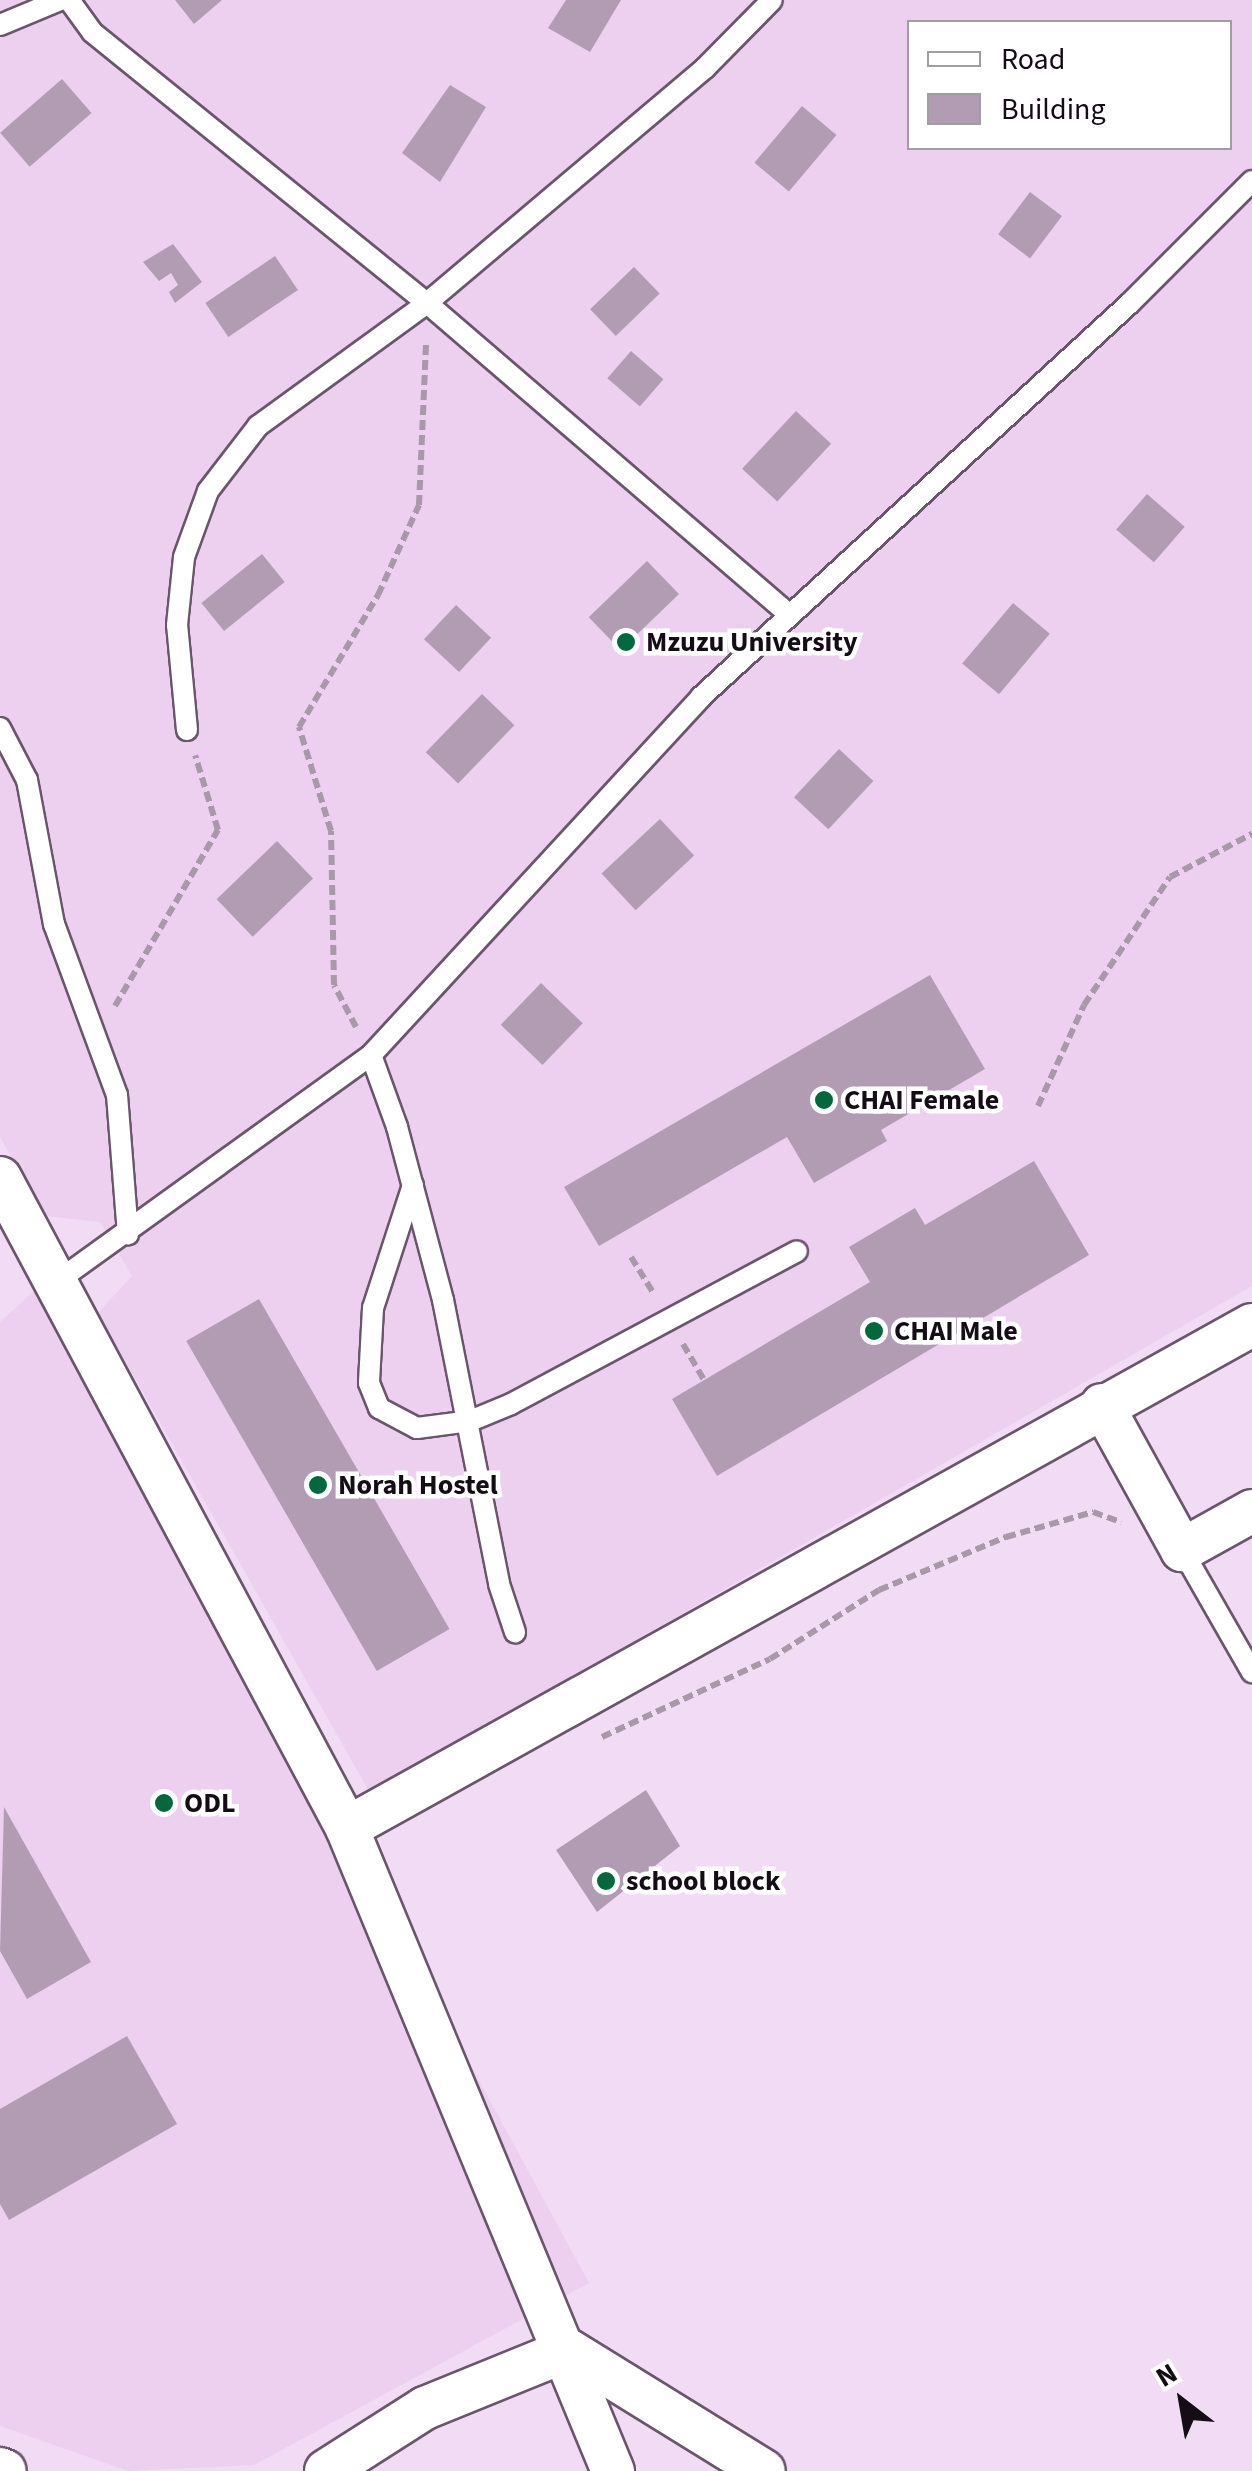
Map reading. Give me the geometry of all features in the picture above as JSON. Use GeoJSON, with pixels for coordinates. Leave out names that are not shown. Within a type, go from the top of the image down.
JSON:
{"type":"FeatureCollection","features":[{"type":"Feature","properties":{"kind":"street"},"geometry":{"type":"LineString","coordinates":[[0,1178],[59,1280],[346,1828],[568,2350],[613,2471]]}},
{"type":"Feature","properties":{"kind":"street"},"geometry":{"type":"LineString","coordinates":[[346,1828],[1252,1325]]}},
{"type":"Feature","properties":{"kind":"street"},"geometry":{"type":"LineString","coordinates":[[1102,1405],[1182,1550],[1252,1511]]}},
{"type":"Feature","properties":{"kind":"street"},"geometry":{"type":"LineString","coordinates":[[326,2471],[426,2408],[568,2350]]}},
{"type":"Feature","properties":{"kind":"street"},"geometry":{"type":"LineString","coordinates":[[568,2350],[764,2471]]}},
{"type":"Feature","properties":{"kind":"lane"},"geometry":{"type":"LineString","coordinates":[[0,26],[60,0]]}},
{"type":"Feature","properties":{"kind":"lane"},"geometry":{"type":"LineString","coordinates":[[68,0],[92,32],[428,303],[788,613]]}},
{"type":"Feature","properties":{"kind":"lane"},"geometry":{"type":"LineString","coordinates":[[188,730],[177,626],[184,557],[208,490],[258,426],[345,356],[428,303],[705,68],[772,0]]}},
{"type":"Feature","properties":{"kind":"lane"},"geometry":{"type":"LineString","coordinates":[[59,1280],[128,1235],[371,1055],[593,810],[788,613],[1129,304],[1252,180]]}},
{"type":"Feature","properties":{"kind":"lane"},"geometry":{"type":"LineString","coordinates":[[0,728],[37,812],[54,924],[118,1096],[128,1235]]}},
{"type":"Feature","properties":{"kind":"lane"},"geometry":{"type":"LineString","coordinates":[[371,1055],[413,1185],[470,1421],[496,1570],[514,1632]]}},
{"type":"Feature","properties":{"kind":"lane"},"geometry":{"type":"LineString","coordinates":[[413,1185],[373,1308],[369,1383],[380,1408],[417,1428],[470,1421],[670,1322],[798,1251]]}},
{"type":"Feature","properties":{"kind":"lane"},"geometry":{"type":"LineString","coordinates":[[1182,1550],[1252,1672]]}},
{"type":"Feature","properties":{"kind":"path"},"geometry":{"type":"LineString","coordinates":[[371,1055],[334,985],[331,831],[298,726],[378,595],[419,504],[428,303]]}},
{"type":"Feature","properties":{"kind":"path"},"geometry":{"type":"LineString","coordinates":[[97,1037],[218,830],[188,730]]}},
{"type":"Feature","properties":{"kind":"path"},"geometry":{"type":"LineString","coordinates":[[1038,1106],[1084,1004],[1170,877],[1252,834]]}},
{"type":"Feature","properties":{"kind":"path"},"geometry":{"type":"LineString","coordinates":[[631,1257],[704,1380]]}},
{"type":"Feature","properties":{"kind":"path"},"geometry":{"type":"LineString","coordinates":[[593,1740],[770,1659],[879,1590],[1006,1536],[1093,1512],[1182,1550]]}},
{"type":"Feature","properties":{"kind":"shaded area","name":"Mzuzu University"},"geometry":{"type":"Polygon","coordinates":[[[0,0],[1252,0],[1252,1286],[370,1793],[98,1313],[132,1276],[100,1222],[45,1216],[0,1137],[0,0]]]}},
{"type":"Feature","properties":{"kind":"shaded area","name":"ODL"},"geometry":{"type":"Polygon","coordinates":[[[45,1281],[589,2283],[254,2465],[128,2471],[0,2426],[0,1322],[45,1281]]]}},
{"type":"Feature","properties":{"kind":"building"},"geometry":{"type":"Polygon","coordinates":[[[175,0],[222,0],[194,24],[175,0]]]}},
{"type":"Feature","properties":{"kind":"building"},"geometry":{"type":"Polygon","coordinates":[[[566,0],[621,0],[590,52],[548,28],[566,0]]]}},
{"type":"Feature","properties":{"kind":"building"},"geometry":{"type":"Polygon","coordinates":[[[62,79],[92,113],[30,167],[0,133],[62,79]]]}},
{"type":"Feature","properties":{"kind":"building"},"geometry":{"type":"Polygon","coordinates":[[[450,85],[486,107],[440,182],[402,153],[450,85]]]}},
{"type":"Feature","properties":{"kind":"building"},"geometry":{"type":"Polygon","coordinates":[[[802,106],[836,135],[789,192],[754,163],[802,106]]]}},
{"type":"Feature","properties":{"kind":"building"},"geometry":{"type":"Polygon","coordinates":[[[1030,192],[1062,216],[1030,258],[998,234],[1030,192]]]}},
{"type":"Feature","properties":{"kind":"building"},"geometry":{"type":"Polygon","coordinates":[[[173,244],[202,282],[175,303],[169,292],[178,285],[171,273],[159,281],[143,262],[173,244]]]}},
{"type":"Feature","properties":{"kind":"building"},"geometry":{"type":"Polygon","coordinates":[[[275,256],[298,290],[228,337],[205,303],[275,256]]]}},
{"type":"Feature","properties":{"kind":"building"},"geometry":{"type":"Polygon","coordinates":[[[634,267],[660,294],[616,336],[590,309],[634,267]]]}},
{"type":"Feature","properties":{"kind":"building"},"geometry":{"type":"Polygon","coordinates":[[[631,351],[663,379],[640,406],[607,378],[631,351]]]}},
{"type":"Feature","properties":{"kind":"building"},"geometry":{"type":"Polygon","coordinates":[[[796,411],[831,444],[777,502],[742,469],[796,411]]]}},
{"type":"Feature","properties":{"kind":"building"},"geometry":{"type":"Polygon","coordinates":[[[1147,494],[1185,527],[1154,562],[1116,529],[1147,494]]]}},
{"type":"Feature","properties":{"kind":"building"},"geometry":{"type":"Polygon","coordinates":[[[262,554],[285,582],[224,631],[201,603],[262,554]]]}},
{"type":"Feature","properties":{"kind":"building"},"geometry":{"type":"Polygon","coordinates":[[[647,561],[679,594],[621,650],[589,617],[647,561]]]}},
{"type":"Feature","properties":{"kind":"building"},"geometry":{"type":"Polygon","coordinates":[[[1013,603],[1050,634],[999,694],[962,664],[1013,603]]]}},
{"type":"Feature","properties":{"kind":"building"},"geometry":{"type":"Polygon","coordinates":[[[456,605],[491,638],[459,672],[424,639],[456,605]]]}},
{"type":"Feature","properties":{"kind":"building"},"geometry":{"type":"Polygon","coordinates":[[[482,694],[514,725],[458,784],[426,752],[482,694]]]}},
{"type":"Feature","properties":{"kind":"building"},"geometry":{"type":"Polygon","coordinates":[[[839,749],[873,781],[828,829],[794,797],[839,749]]]}},
{"type":"Feature","properties":{"kind":"building"},"geometry":{"type":"Polygon","coordinates":[[[660,819],[694,856],[636,910],[601,874],[660,819]]]}},
{"type":"Feature","properties":{"kind":"building"},"geometry":{"type":"Polygon","coordinates":[[[277,841],[313,878],[253,937],[217,899],[277,841]]]}},
{"type":"Feature","properties":{"kind":"building","name":"CHAI Female"},"geometry":{"type":"Polygon","coordinates":[[[930,975],[985,1069],[881,1130],[887,1141],[814,1183],[787,1137],[599,1246],[564,1187],[930,975]]]}},
{"type":"Feature","properties":{"kind":"building"},"geometry":{"type":"Polygon","coordinates":[[[541,983],[583,1023],[542,1065],[501,1025],[541,983]]]}},
{"type":"Feature","properties":{"kind":"building","name":"CHAI Male"},"geometry":{"type":"Polygon","coordinates":[[[1034,1161],[1089,1255],[717,1476],[672,1399],[870,1282],[849,1247],[915,1208],[925,1225],[1034,1161]]]}},
{"type":"Feature","properties":{"kind":"building","name":"Norah Hostel"},"geometry":{"type":"Polygon","coordinates":[[[259,1299],[450,1629],[377,1671],[186,1341],[259,1299]]]}},
{"type":"Feature","properties":{"kind":"building","name":"school block"},"geometry":{"type":"Polygon","coordinates":[[[646,1790],[680,1846],[597,1912],[556,1850],[646,1790]]]}},
{"type":"Feature","properties":{"kind":"building"},"geometry":{"type":"Polygon","coordinates":[[[4,1807],[91,1962],[27,1999],[0,1951],[4,1807]]]}},
{"type":"Feature","properties":{"kind":"building"},"geometry":{"type":"Polygon","coordinates":[[[127,2036],[177,2124],[9,2220],[0,2204],[0,2109],[127,2036]]]}},
{"type":"Feature","properties":{"kind":"place","name":"Mzuzu University"},"geometry":{"type":"Point","coordinates":[626,642]}},
{"type":"Feature","properties":{"kind":"place","name":"CHAI Female"},"geometry":{"type":"Point","coordinates":[824,1100]}},
{"type":"Feature","properties":{"kind":"place","name":"CHAI Male"},"geometry":{"type":"Point","coordinates":[874,1331]}},
{"type":"Feature","properties":{"kind":"place","name":"Norah Hostel"},"geometry":{"type":"Point","coordinates":[318,1485]}},
{"type":"Feature","properties":{"kind":"place","name":"ODL"},"geometry":{"type":"Point","coordinates":[164,1803]}},
{"type":"Feature","properties":{"kind":"place","name":"school block"},"geometry":{"type":"Point","coordinates":[606,1881]}}]}
